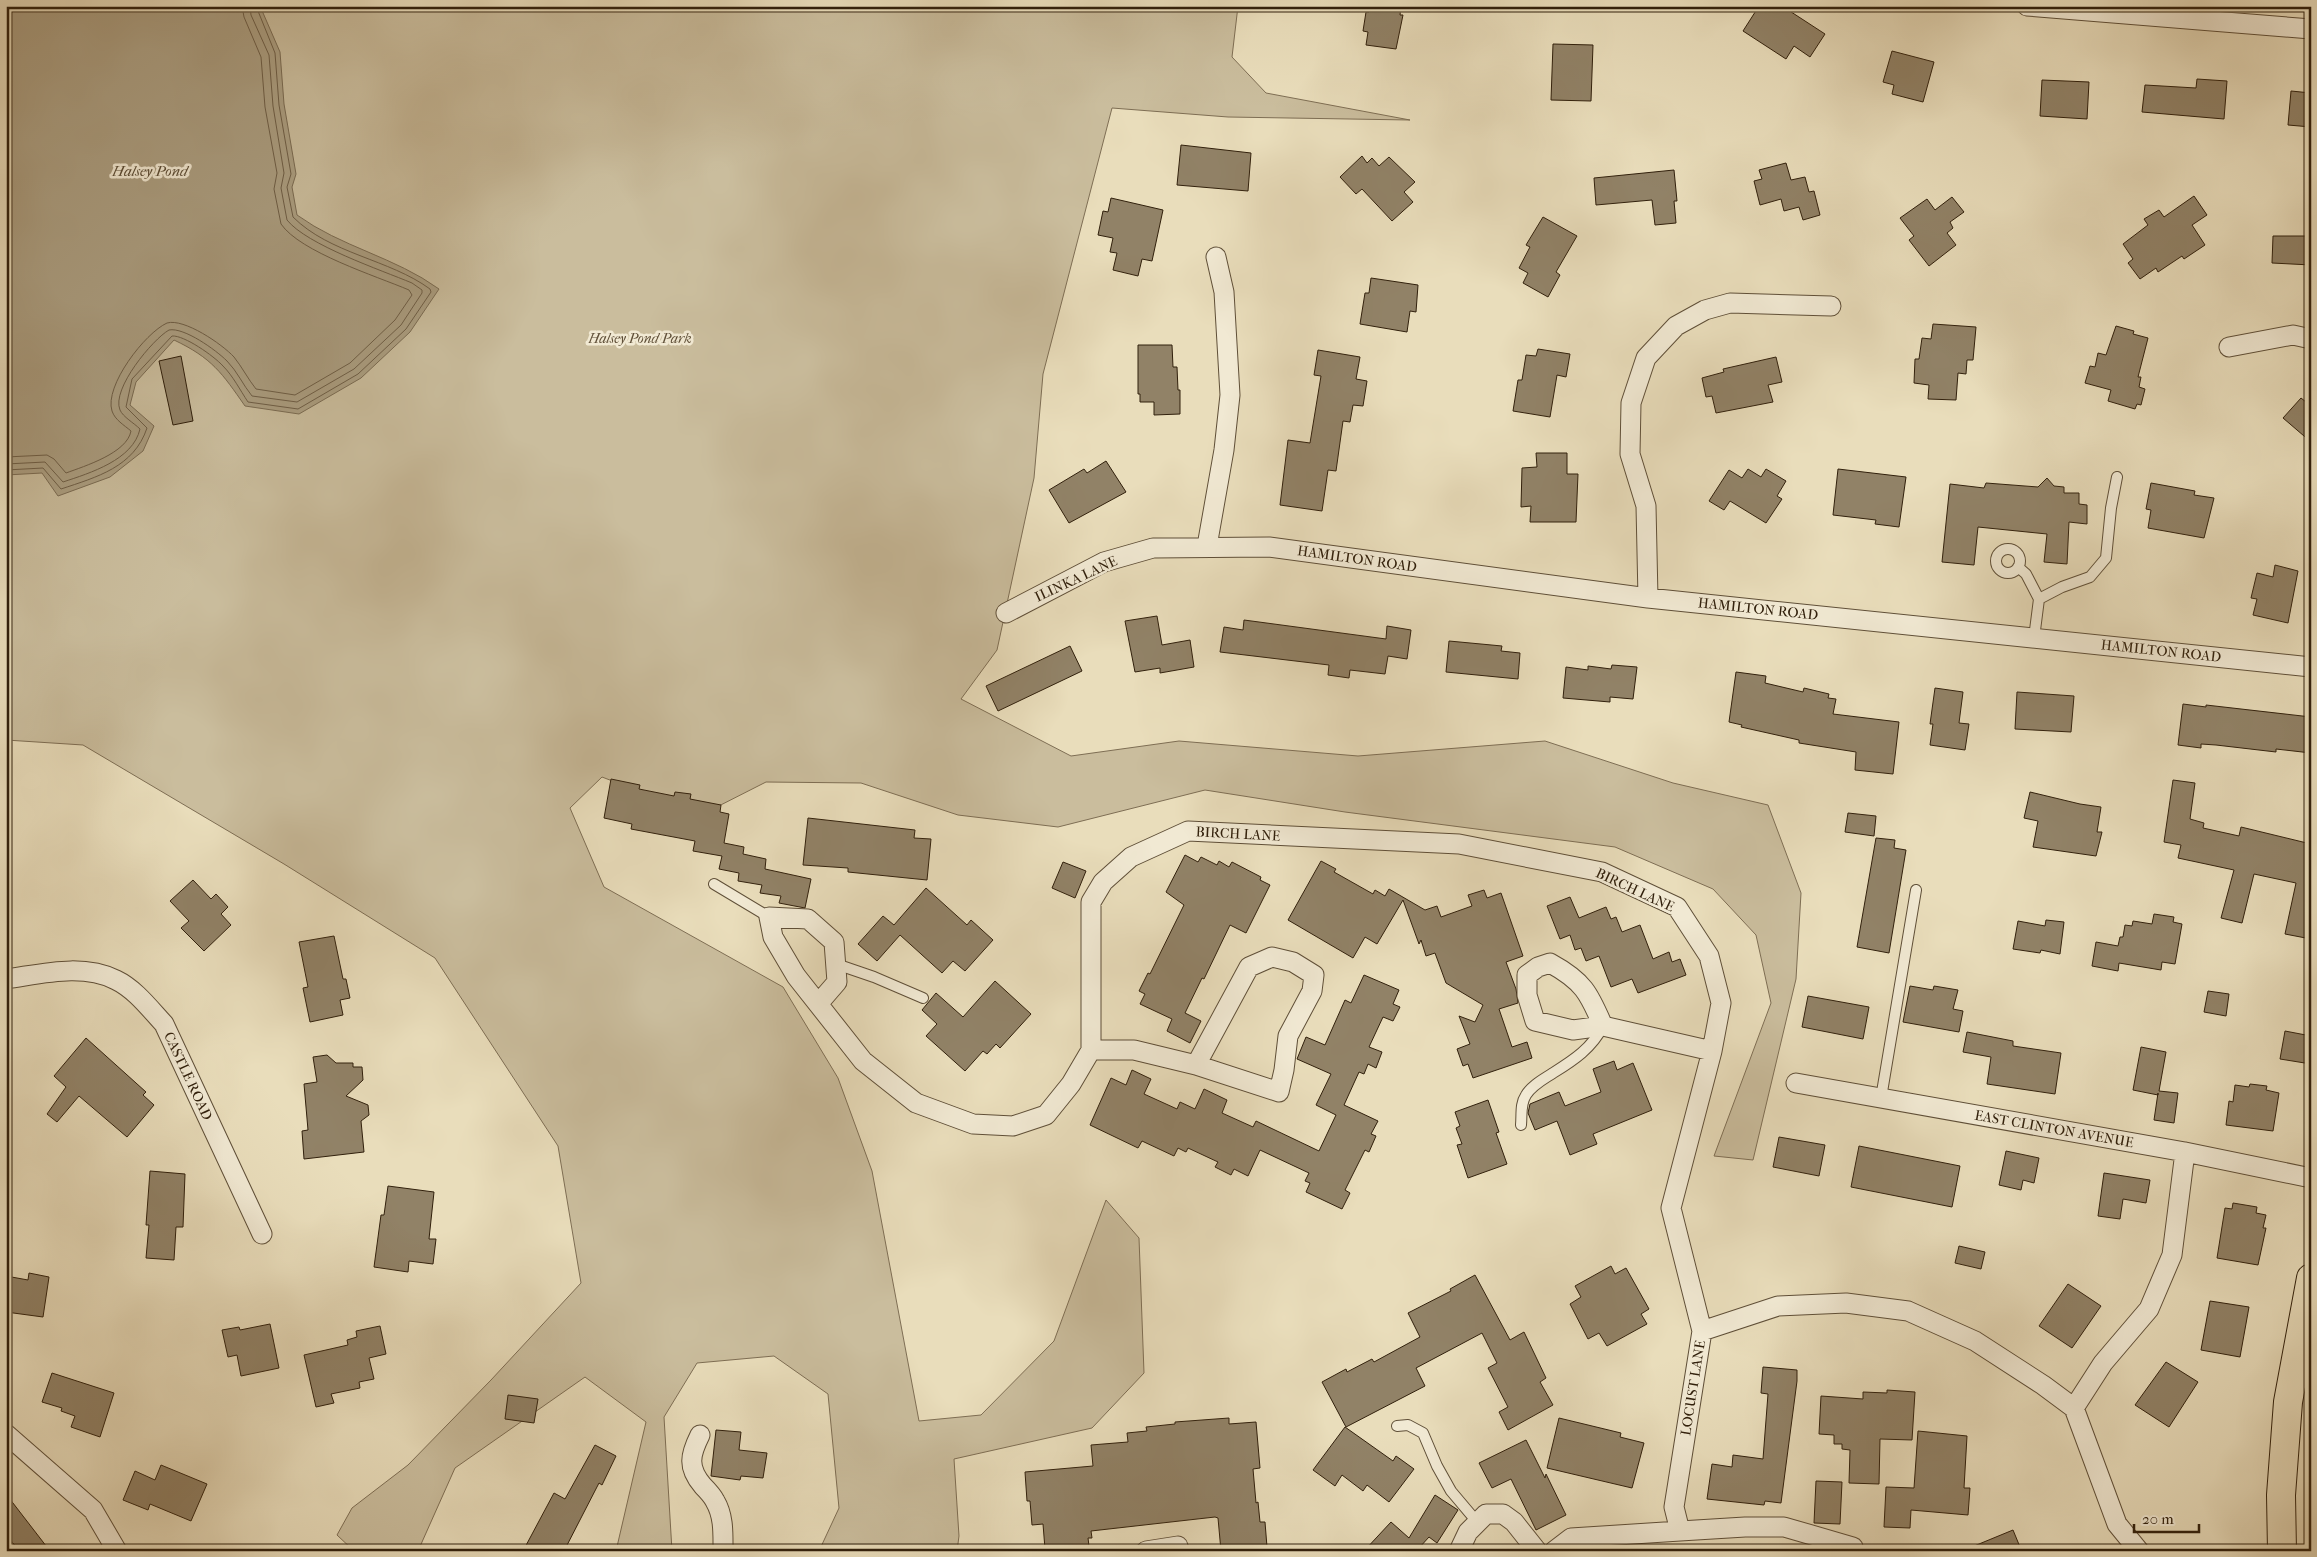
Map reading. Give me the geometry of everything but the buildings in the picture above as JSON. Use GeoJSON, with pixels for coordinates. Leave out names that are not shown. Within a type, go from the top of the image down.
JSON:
{"type":"FeatureCollection","features":[{"type":"Feature","properties":{"kind":"main road"},"geometry":{"type":"LineString","coordinates":[[2282,1551],[2280,1495],[2288,1402],[2311,1278]]}},
{"type":"Feature","properties":{"kind":"street"},"geometry":{"type":"LineString","coordinates":[[2027,6],[2311,29]]}},
{"type":"Feature","properties":{"kind":"street"},"geometry":{"type":"LineString","coordinates":[[1207,546],[1224,450],[1230,394],[1224,292],[1216,257]]}},
{"type":"Feature","properties":{"kind":"street"},"geometry":{"type":"LineString","coordinates":[[1648,598],[1646,506],[1630,454],[1631,403],[1646,358],[1676,326],[1705,310],[1730,303],[1831,306]]}},
{"type":"Feature","properties":{"kind":"street"},"geometry":{"type":"LineString","coordinates":[[2229,347],[2293,334],[2311,339]]}},
{"type":"Feature","properties":{"kind":"street","name":"HAMILTON ROAD"},"geometry":{"type":"LineString","coordinates":[[1207,546],[1269,547],[1648,598],[2311,667]]}},
{"type":"Feature","properties":{"kind":"street","name":"ILINKA LANE"},"geometry":{"type":"LineString","coordinates":[[1006,613],[1104,562],[1153,548],[1207,546]]}},
{"type":"Feature","properties":{"kind":"street","name":"BIRCH LANE"},"geometry":{"type":"LineString","coordinates":[[1091,1050],[1091,902],[1103,882],[1131,857],[1188,831],[1459,844],[1602,872],[1677,907],[1709,956],[1720,1003]]}},
{"type":"Feature","properties":{"kind":"street"},"geometry":{"type":"LineString","coordinates":[[818,1004],[837,982],[834,942],[808,919],[769,917],[773,937],[796,976],[818,1004],[863,1061],[916,1103],[973,1124],[1013,1126],[1046,1115],[1071,1084],[1091,1050],[1134,1050],[1196,1065],[1279,1092],[1288,1036],[1312,991],[1314,975],[1293,962],[1272,957],[1249,967],[1196,1065]]}},
{"type":"Feature","properties":{"kind":"street","name":"CASTLE ROAD"},"geometry":{"type":"LineString","coordinates":[[6,979],[64,970],[94,973],[117,980],[140,998],[164,1024],[262,1234]]}},
{"type":"Feature","properties":{"kind":"street","name":"LOCUST LANE"},"geometry":{"type":"LineString","coordinates":[[1680,1531],[1674,1507],[1702,1331],[1671,1208],[1712,1051],[1720,1003]]}},
{"type":"Feature","properties":{"kind":"street"},"geometry":{"type":"LineString","coordinates":[[1604,1026],[1712,1051]]}},
{"type":"Feature","properties":{"kind":"street","name":"EAST CLINTON AVENUE"},"geometry":{"type":"LineString","coordinates":[[1796,1083],[2185,1152],[2311,1178]]}},
{"type":"Feature","properties":{"kind":"street"},"geometry":{"type":"LineString","coordinates":[[2074,1408],[2103,1363],[2149,1309],[2172,1255],[2185,1152]]}},
{"type":"Feature","properties":{"kind":"street"},"geometry":{"type":"LineString","coordinates":[[1702,1331],[1778,1306],[1846,1303],[1908,1311],[1975,1341],[2043,1384],[2074,1408],[2117,1524],[2139,1551]]}},
{"type":"Feature","properties":{"kind":"street"},"geometry":{"type":"LineString","coordinates":[[6,1434],[93,1510],[117,1551]]}},
{"type":"Feature","properties":{"kind":"street"},"geometry":{"type":"LineString","coordinates":[[700,1435],[691,1455],[692,1467],[697,1479],[715,1500],[718,1507],[723,1521],[723,1551]]}},
{"type":"Feature","properties":{"kind":"street"},"geometry":{"type":"LineString","coordinates":[[1459,1551],[1468,1532],[1486,1514],[1503,1514],[1514,1522],[1537,1551]]}},
{"type":"Feature","properties":{"kind":"street"},"geometry":{"type":"LineString","coordinates":[[1554,1551],[1571,1538],[1746,1527],[1784,1527],[1855,1550]]}},
{"type":"Feature","properties":{"kind":"street"},"geometry":{"type":"LineString","coordinates":[[1146,1551],[1178,1546],[1179,1551]]}},
{"type":"Feature","properties":{"kind":"lane"},"geometry":{"type":"LineString","coordinates":[[2039,599],[2062,587],[2090,577],[2106,558],[2110,508],[2117,476]]}},
{"type":"Feature","properties":{"kind":"lane"},"geometry":{"type":"LineString","coordinates":[[2018,567],[2026,574],[2039,599],[2034,638]]}},
{"type":"Feature","properties":{"kind":"lane"},"geometry":{"type":"LineString","coordinates":[[714,884],[769,917]]}},
{"type":"Feature","properties":{"kind":"lane"},"geometry":{"type":"LineString","coordinates":[[1882,1098],[1916,890]]}},
{"type":"Feature","properties":{"kind":"lane"},"geometry":{"type":"LineString","coordinates":[[836,964],[874,977],[923,998]]}},
{"type":"Feature","properties":{"kind":"lane"},"geometry":{"type":"LineString","coordinates":[[1521,1125],[1521,1112],[1527,1094],[1540,1081],[1583,1053],[1596,1041],[1604,1026]]}},
{"type":"Feature","properties":{"kind":"lane"},"geometry":{"type":"LineString","coordinates":[[1397,1426],[1408,1425],[1423,1433],[1437,1466],[1451,1491],[1478,1522]]}},
{"type":"Feature","properties":{"kind":"green space","name":"Halsey Pond Park"},"geometry":{"type":"Polygon","coordinates":[[[6,6],[1238,6],[1232,57],[1266,93],[1410,120],[1228,117],[1112,108],[1043,374],[1034,478],[997,650],[961,699],[1071,756],[1179,741],[1358,756],[1545,741],[1673,783],[1768,805],[1801,893],[1796,979],[1753,1160],[1714,1156],[1771,1003],[1756,935],[1713,889],[1615,847],[1345,812],[1205,790],[1058,827],[958,815],[861,783],[766,782],[701,815],[602,777],[570,808],[604,887],[783,987],[838,1078],[872,1171],[919,1421],[981,1415],[1054,1341],[1106,1200],[1139,1238],[1144,1373],[1092,1428],[954,1459],[959,1536],[957,1551],[819,1551],[839,1508],[828,1394],[774,1356],[697,1363],[664,1417],[672,1551],[616,1551],[646,1422],[585,1377],[455,1468],[418,1551],[354,1551],[337,1535],[352,1508],[408,1465],[491,1380],[581,1283],[558,1146],[435,958],[284,864],[83,745],[6,740],[6,6]]]}},
{"type":"Feature","properties":{"kind":"water","name":"Halsey Pond"},"geometry":{"type":"Polygon","coordinates":[[[6,6],[260,6],[280,52],[284,104],[296,174],[292,187],[297,215],[332,236],[404,268],[439,289],[410,332],[361,378],[299,414],[245,406],[230,384],[215,367],[198,353],[174,340],[136,382],[130,405],[154,426],[143,451],[110,477],[58,496],[42,473],[6,475],[6,6]]]}}]}
